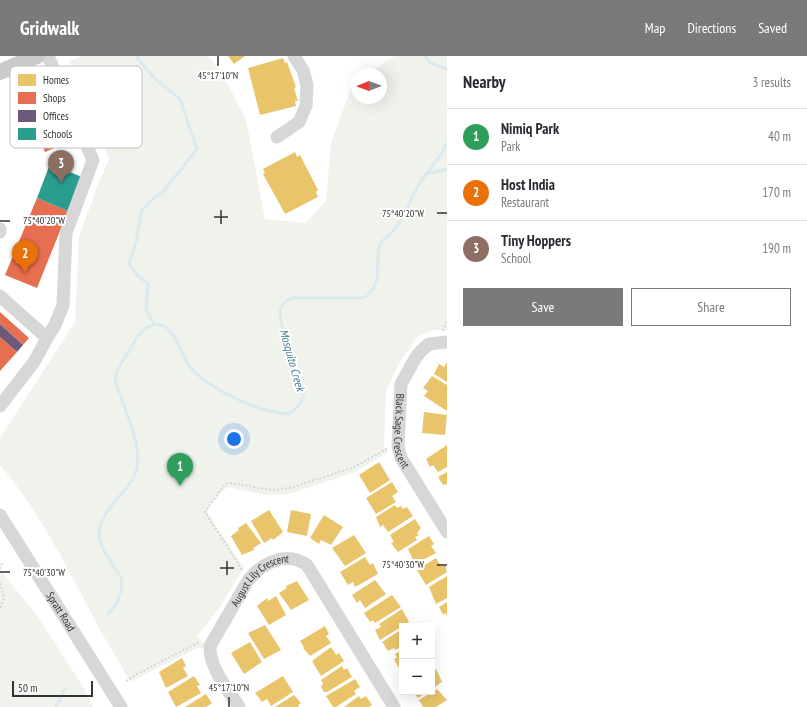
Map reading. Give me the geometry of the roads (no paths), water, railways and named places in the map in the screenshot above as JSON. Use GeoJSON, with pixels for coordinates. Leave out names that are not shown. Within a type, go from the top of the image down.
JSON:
{"type":"FeatureCollection","features":[{"type":"Feature","properties":{"kind":"main road"},"geometry":{"type":"LineString","coordinates":[[14,66],[37,56]]}},
{"type":"Feature","properties":{"kind":"main road"},"geometry":{"type":"LineString","coordinates":[[0,72],[10,68]]}},
{"type":"Feature","properties":{"kind":"street"},"geometry":{"type":"LineString","coordinates":[[48,56],[52,66]]}},
{"type":"Feature","properties":{"kind":"street"},"geometry":{"type":"LineString","coordinates":[[277,137],[299,122],[306,106],[307,90],[305,75],[294,56]]}},
{"type":"Feature","properties":{"kind":"street"},"geometry":{"type":"LineString","coordinates":[[0,406],[34,362],[55,325],[63,305],[66,233],[93,160],[88,148]]}},
{"type":"Feature","properties":{"kind":"street"},"geometry":{"type":"LineString","coordinates":[[0,296],[47,338]]}},
{"type":"Feature","properties":{"kind":"street","name":"Black Sage Crescent"},"geometry":{"type":"LineString","coordinates":[[445,336],[429,344],[416,357],[405,376],[401,389],[398,447],[401,458],[447,532]]}},
{"type":"Feature","properties":{"kind":"street","name":"Spratt Road"},"geometry":{"type":"LineString","coordinates":[[0,515],[121,707]]}},
{"type":"Feature","properties":{"kind":"street","name":"August Lily Crescent"},"geometry":{"type":"LineString","coordinates":[[239,707],[216,669],[212,659],[210,646],[249,579],[256,571],[270,562],[294,559],[307,565],[394,707]]}},
{"type":"Feature","properties":{"kind":"waterway"},"geometry":{"type":"LineString","coordinates":[[138,56],[138,59],[155,79],[180,99],[197,149],[163,192],[149,202],[141,212],[136,243],[129,263],[137,275],[148,284],[146,310],[154,324]]}},
{"type":"Feature","properties":{"kind":"waterway","name":"Mosquito Creek"},"geometry":{"type":"LineString","coordinates":[[425,56],[430,63],[447,69]]}},
{"type":"Feature","properties":{"kind":"waterway","name":"Mosquito Creek"},"geometry":{"type":"LineString","coordinates":[[108,614],[119,598],[122,579],[101,545],[99,536],[100,527],[104,518],[135,475],[137,468],[138,460],[136,443],[116,381],[118,368],[137,337],[149,326],[160,325],[166,327],[176,340],[190,367],[209,383],[250,404],[277,413],[289,414],[300,404],[304,394],[283,330],[280,313],[282,306],[293,298],[363,298],[370,292],[375,286],[377,279],[378,258],[381,242],[396,228],[421,181],[439,158],[447,143]]}},
{"type":"Feature","properties":{"kind":"waterway"},"geometry":{"type":"LineString","coordinates":[[426,174],[447,169]]}},
{"type":"Feature","properties":{"kind":"waterway","name":"Mosquito Creek"},"geometry":{"type":"LineString","coordinates":[[56,707],[65,689]]}},
{"type":"Feature","properties":{"kind":"place","name":"Tiny Hoppers"},"geometry":{"type":"Point","coordinates":[61,183]}},
{"type":"Feature","properties":{"kind":"place","name":"Host India"},"geometry":{"type":"Point","coordinates":[25,273]}},
{"type":"Feature","properties":{"kind":"place","name":"Nimiq Park"},"geometry":{"type":"Point","coordinates":[180,486]}}]}
